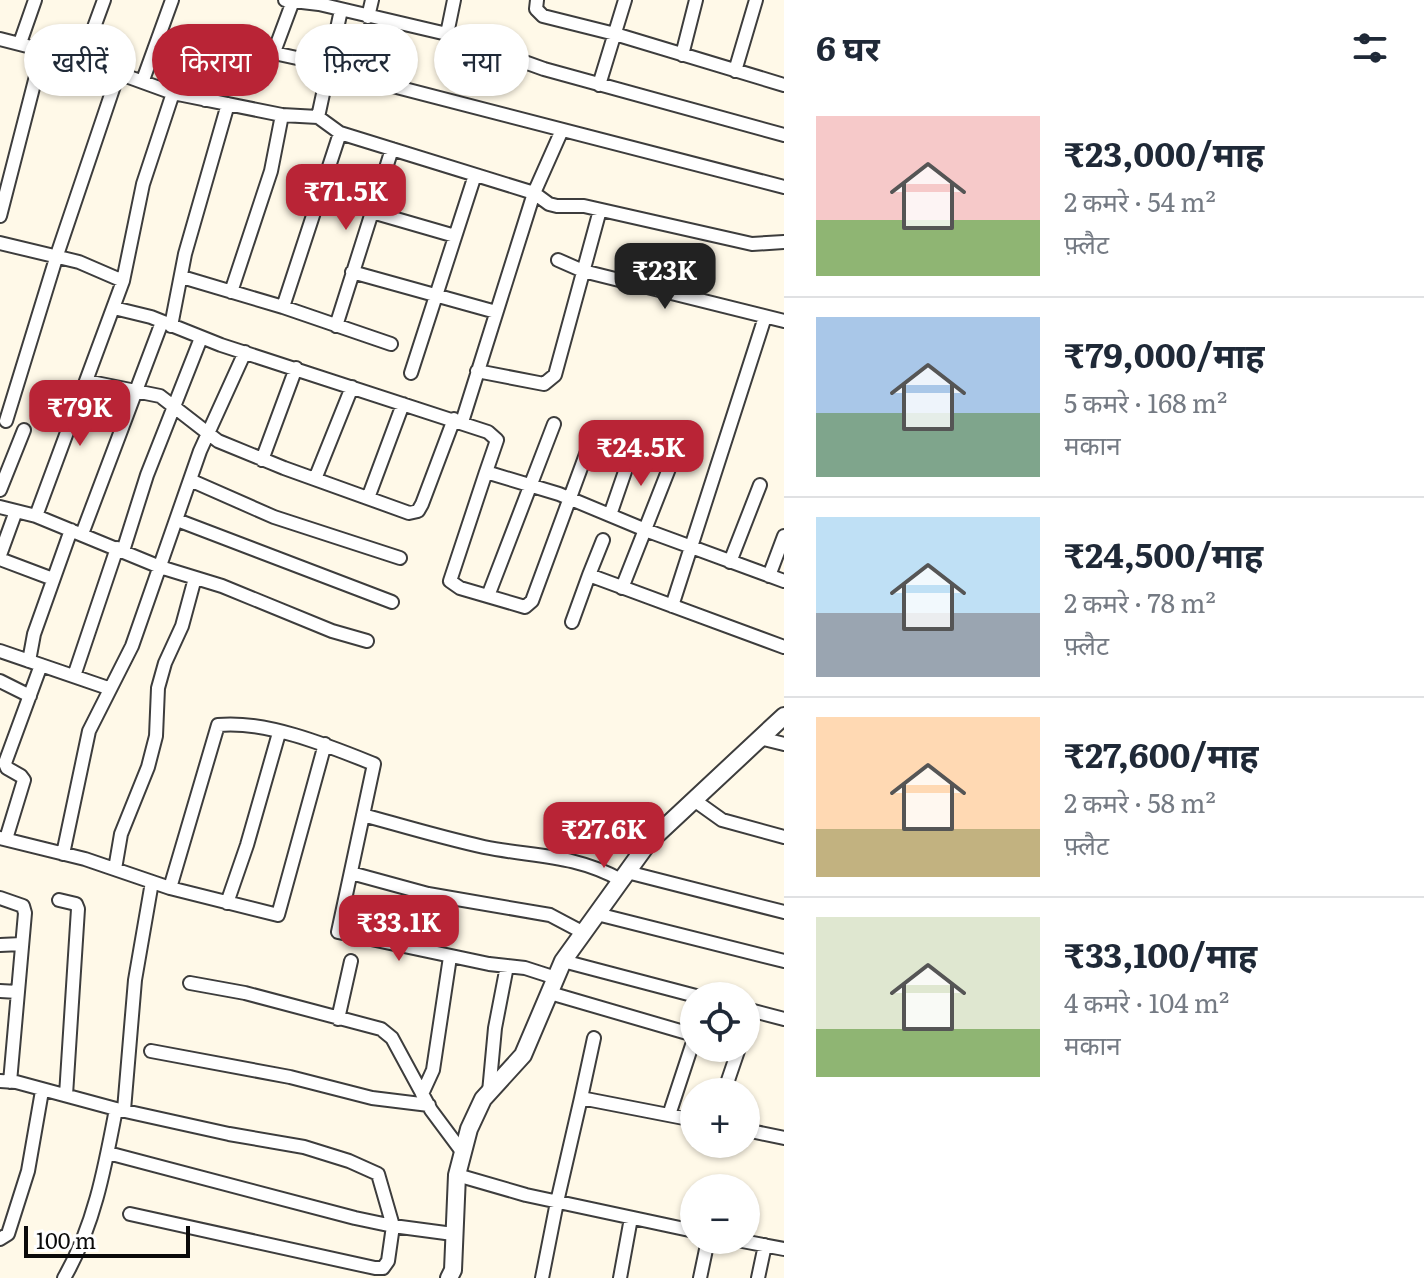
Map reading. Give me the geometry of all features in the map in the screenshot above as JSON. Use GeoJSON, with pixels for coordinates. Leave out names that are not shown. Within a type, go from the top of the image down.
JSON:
{"type":"FeatureCollection","features":[{"type":"Feature","properties":{"kind":"street"},"geometry":{"type":"LineString","coordinates":[[20,43],[35,0]]}},
{"type":"Feature","properties":{"kind":"street"},"geometry":{"type":"LineString","coordinates":[[95,24],[104,0]]}},
{"type":"Feature","properties":{"kind":"street"},"geometry":{"type":"LineString","coordinates":[[143,80],[172,0]]}},
{"type":"Feature","properties":{"kind":"street"},"geometry":{"type":"LineString","coordinates":[[285,0],[434,31]]}},
{"type":"Feature","properties":{"kind":"street"},"geometry":{"type":"LineString","coordinates":[[368,17],[372,0]]}},
{"type":"Feature","properties":{"kind":"street"},"geometry":{"type":"LineString","coordinates":[[449,24],[454,0]]}},
{"type":"Feature","properties":{"kind":"street"},"geometry":{"type":"LineString","coordinates":[[537,0],[536,9],[543,16],[615,34],[784,85]]}},
{"type":"Feature","properties":{"kind":"street"},"geometry":{"type":"LineString","coordinates":[[599,85],[625,0]]}},
{"type":"Feature","properties":{"kind":"street"},"geometry":{"type":"LineString","coordinates":[[682,55],[696,0]]}},
{"type":"Feature","properties":{"kind":"street"},"geometry":{"type":"LineString","coordinates":[[735,71],[756,0]]}},
{"type":"Feature","properties":{"kind":"street"},"geometry":{"type":"LineString","coordinates":[[279,41],[297,1]]}},
{"type":"Feature","properties":{"kind":"street"},"geometry":{"type":"LineString","coordinates":[[338,24],[341,10]]}},
{"type":"Feature","properties":{"kind":"street"},"geometry":{"type":"LineString","coordinates":[[0,39],[24,44]]}},
{"type":"Feature","properties":{"kind":"street"},"geometry":{"type":"LineString","coordinates":[[529,63],[784,135]]}},
{"type":"Feature","properties":{"kind":"street"},"geometry":{"type":"LineString","coordinates":[[136,78],[152,84]]}},
{"type":"Feature","properties":{"kind":"street"},"geometry":{"type":"LineString","coordinates":[[418,91],[784,187]]}},
{"type":"Feature","properties":{"kind":"street"},"geometry":{"type":"LineString","coordinates":[[0,216],[31,96]]}},
{"type":"Feature","properties":{"kind":"street"},"geometry":{"type":"LineString","coordinates":[[6,421],[111,96]]}},
{"type":"Feature","properties":{"kind":"street"},"geometry":{"type":"LineString","coordinates":[[36,516],[123,281],[143,184],[172,96]]}},
{"type":"Feature","properties":{"kind":"street"},"geometry":{"type":"LineString","coordinates":[[187,96],[282,115],[318,117],[340,133],[534,193],[549,204],[600,210],[752,244],[784,242]]}},
{"type":"Feature","properties":{"kind":"street"},"geometry":{"type":"LineString","coordinates":[[205,100],[206,96]]}},
{"type":"Feature","properties":{"kind":"street"},"geometry":{"type":"LineString","coordinates":[[318,117],[322,96]]}},
{"type":"Feature","properties":{"kind":"street"},"geometry":{"type":"LineString","coordinates":[[228,104],[185,254],[182,277],[166,324],[53,579],[34,634],[35,663],[30,696],[5,763],[24,780],[3,839],[115,869],[170,888],[278,915],[325,744]]}},
{"type":"Feature","properties":{"kind":"street"},"geometry":{"type":"LineString","coordinates":[[231,292],[271,171],[282,115]]}},
{"type":"Feature","properties":{"kind":"street"},"geometry":{"type":"LineString","coordinates":[[86,381],[160,396],[218,441],[409,513],[418,511],[477,371],[534,193],[562,130]]}},
{"type":"Feature","properties":{"kind":"street"},"geometry":{"type":"LineString","coordinates":[[283,307],[340,133]]}},
{"type":"Feature","properties":{"kind":"street"},"geometry":{"type":"LineString","coordinates":[[336,326],[392,149]]}},
{"type":"Feature","properties":{"kind":"street"},"geometry":{"type":"LineString","coordinates":[[411,373],[475,175]]}},
{"type":"Feature","properties":{"kind":"street"},"geometry":{"type":"LineString","coordinates":[[477,371],[537,383],[550,381],[555,375],[600,210]]}},
{"type":"Feature","properties":{"kind":"street"},"geometry":{"type":"LineString","coordinates":[[372,212],[455,236]]}},
{"type":"Feature","properties":{"kind":"street"},"geometry":{"type":"LineString","coordinates":[[0,243],[57,255],[123,281]]}},
{"type":"Feature","properties":{"kind":"street"},"geometry":{"type":"LineString","coordinates":[[558,260],[583,271],[784,321]]}},
{"type":"Feature","properties":{"kind":"street"},"geometry":{"type":"LineString","coordinates":[[352,272],[496,312]]}},
{"type":"Feature","properties":{"kind":"street"},"geometry":{"type":"LineString","coordinates":[[182,277],[391,344]]}},
{"type":"Feature","properties":{"kind":"street"},"geometry":{"type":"LineString","coordinates":[[114,308],[488,432],[497,440],[450,581],[453,585],[525,607],[529,606],[589,446]]}},
{"type":"Feature","properties":{"kind":"street"},"geometry":{"type":"LineString","coordinates":[[672,606],[765,317]]}},
{"type":"Feature","properties":{"kind":"street"},"geometry":{"type":"LineString","coordinates":[[74,676],[201,338]]}},
{"type":"Feature","properties":{"kind":"street"},"geometry":{"type":"LineString","coordinates":[[63,854],[89,731],[108,688],[125,662],[208,432],[245,352]]}},
{"type":"Feature","properties":{"kind":"street"},"geometry":{"type":"LineString","coordinates":[[262,460],[296,368]]}},
{"type":"Feature","properties":{"kind":"street"},"geometry":{"type":"LineString","coordinates":[[315,479],[352,387]]}},
{"type":"Feature","properties":{"kind":"street"},"geometry":{"type":"LineString","coordinates":[[368,498],[403,404]]}},
{"type":"Feature","properties":{"kind":"street"},"geometry":{"type":"LineString","coordinates":[[488,596],[554,424]]}},
{"type":"Feature","properties":{"kind":"street"},"geometry":{"type":"LineString","coordinates":[[0,490],[24,430]]}},
{"type":"Feature","properties":{"kind":"street"},"geometry":{"type":"LineString","coordinates":[[610,515],[631,454]]}},
{"type":"Feature","properties":{"kind":"street"},"geometry":{"type":"LineString","coordinates":[[622,588],[672,461]]}},
{"type":"Feature","properties":{"kind":"street"},"geometry":{"type":"LineString","coordinates":[[486,472],[571,499],[784,581]]}},
{"type":"Feature","properties":{"kind":"street"},"geometry":{"type":"LineString","coordinates":[[190,480],[274,517],[400,558]]}},
{"type":"Feature","properties":{"kind":"street"},"geometry":{"type":"LineString","coordinates":[[730,562],[760,485]]}},
{"type":"Feature","properties":{"kind":"street"},"geometry":{"type":"LineString","coordinates":[[0,507],[36,516],[160,567],[367,641]]}},
{"type":"Feature","properties":{"kind":"street"},"geometry":{"type":"LineString","coordinates":[[16,511],[0,557],[53,579]]}},
{"type":"Feature","properties":{"kind":"street"},"geometry":{"type":"LineString","coordinates":[[177,520],[392,602]]}},
{"type":"Feature","properties":{"kind":"street"},"geometry":{"type":"LineString","coordinates":[[769,576],[784,536]]}},
{"type":"Feature","properties":{"kind":"street"},"geometry":{"type":"LineString","coordinates":[[572,622],[603,540]]}},
{"type":"Feature","properties":{"kind":"street"},"geometry":{"type":"LineString","coordinates":[[589,575],[784,647]]}},
{"type":"Feature","properties":{"kind":"street"},"geometry":{"type":"LineString","coordinates":[[115,869],[121,834],[148,767],[156,736],[161,676],[182,626],[195,578]]}},
{"type":"Feature","properties":{"kind":"street"},"geometry":{"type":"LineString","coordinates":[[0,651],[108,688]]}},
{"type":"Feature","properties":{"kind":"street"},"geometry":{"type":"LineString","coordinates":[[0,681],[30,696]]}},
{"type":"Feature","properties":{"kind":"street"},"geometry":{"type":"LineString","coordinates":[[449,1278],[453,1270],[457,1175],[469,1129],[483,1099],[523,1055],[563,961],[648,843],[784,716]]}},
{"type":"Feature","properties":{"kind":"street"},"geometry":{"type":"LineString","coordinates":[[170,888],[218,725],[253,727],[325,744],[374,764],[338,932],[450,957],[525,968],[553,986],[680,1032]]}},
{"type":"Feature","properties":{"kind":"street"},"geometry":{"type":"LineString","coordinates":[[227,903],[279,733]]}},
{"type":"Feature","properties":{"kind":"street"},"geometry":{"type":"LineString","coordinates":[[760,738],[784,744]]}},
{"type":"Feature","properties":{"kind":"street"},"geometry":{"type":"LineString","coordinates":[[694,800],[722,820],[783,835]]}},
{"type":"Feature","properties":{"kind":"street"},"geometry":{"type":"LineString","coordinates":[[363,815],[484,847],[575,860],[624,876],[784,912]]}},
{"type":"Feature","properties":{"kind":"street"},"geometry":{"type":"LineString","coordinates":[[351,873],[428,894],[550,915],[584,933]]}},
{"type":"Feature","properties":{"kind":"street"},"geometry":{"type":"LineString","coordinates":[[64,1278],[81,1248],[120,1110],[135,980],[152,882]]}},
{"type":"Feature","properties":{"kind":"street"},"geometry":{"type":"LineString","coordinates":[[0,898],[23,906],[18,992],[5,1081],[120,1110],[304,1147],[349,1161],[378,1174],[393,1226],[388,1261],[383,1268],[375,1268],[130,1214]]}},
{"type":"Feature","properties":{"kind":"street"},"geometry":{"type":"LineString","coordinates":[[59,900],[76,904],[78,909],[66,1095]]}},
{"type":"Feature","properties":{"kind":"street"},"geometry":{"type":"LineString","coordinates":[[597,914],[784,961]]}},
{"type":"Feature","properties":{"kind":"street"},"geometry":{"type":"LineString","coordinates":[[0,945],[22,944]]}},
{"type":"Feature","properties":{"kind":"street"},"geometry":{"type":"LineString","coordinates":[[425,1100],[433,1070],[450,957]]}},
{"type":"Feature","properties":{"kind":"street"},"geometry":{"type":"LineString","coordinates":[[338,1019],[351,961]]}},
{"type":"Feature","properties":{"kind":"street"},"geometry":{"type":"LineString","coordinates":[[563,961],[680,992]]}},
{"type":"Feature","properties":{"kind":"street"},"geometry":{"type":"LineString","coordinates":[[489,1092],[495,1028],[507,966]]}},
{"type":"Feature","properties":{"kind":"street"},"geometry":{"type":"LineString","coordinates":[[190,983],[245,993],[381,1029],[387,1034],[425,1100],[463,1153]]}},
{"type":"Feature","properties":{"kind":"street"},"geometry":{"type":"LineString","coordinates":[[0,991],[18,992]]}},
{"type":"Feature","properties":{"kind":"street"},"geometry":{"type":"LineString","coordinates":[[760,1013],[784,1019]]}},
{"type":"Feature","properties":{"kind":"street"},"geometry":{"type":"LineString","coordinates":[[542,1278],[594,1038]]}},
{"type":"Feature","properties":{"kind":"street"},"geometry":{"type":"LineString","coordinates":[[151,1051],[290,1077],[372,1098],[425,1100]]}},
{"type":"Feature","properties":{"kind":"street"},"geometry":{"type":"LineString","coordinates":[[669,1115],[686,1062]]}},
{"type":"Feature","properties":{"kind":"street"},"geometry":{"type":"LineString","coordinates":[[0,1239],[8,1234],[28,1171],[42,1091]]}},
{"type":"Feature","properties":{"kind":"street"},"geometry":{"type":"LineString","coordinates":[[581,1098],[680,1117]]}},
{"type":"Feature","properties":{"kind":"street"},"geometry":{"type":"LineString","coordinates":[[760,1133],[784,1138]]}},
{"type":"Feature","properties":{"kind":"street"},"geometry":{"type":"LineString","coordinates":[[108,1153],[355,1218],[453,1234]]}},
{"type":"Feature","properties":{"kind":"street"},"geometry":{"type":"LineString","coordinates":[[457,1175],[557,1202],[680,1228]]}},
{"type":"Feature","properties":{"kind":"street"},"geometry":{"type":"LineString","coordinates":[[620,1278],[631,1218]]}},
{"type":"Feature","properties":{"kind":"street"},"geometry":{"type":"LineString","coordinates":[[760,1244],[784,1249]]}},
{"type":"Feature","properties":{"kind":"street"},"geometry":{"type":"LineString","coordinates":[[758,1278],[765,1245]]}},
{"type":"Feature","properties":{"kind":"street"},"geometry":{"type":"LineString","coordinates":[[700,1278],[705,1254]]}}]}
